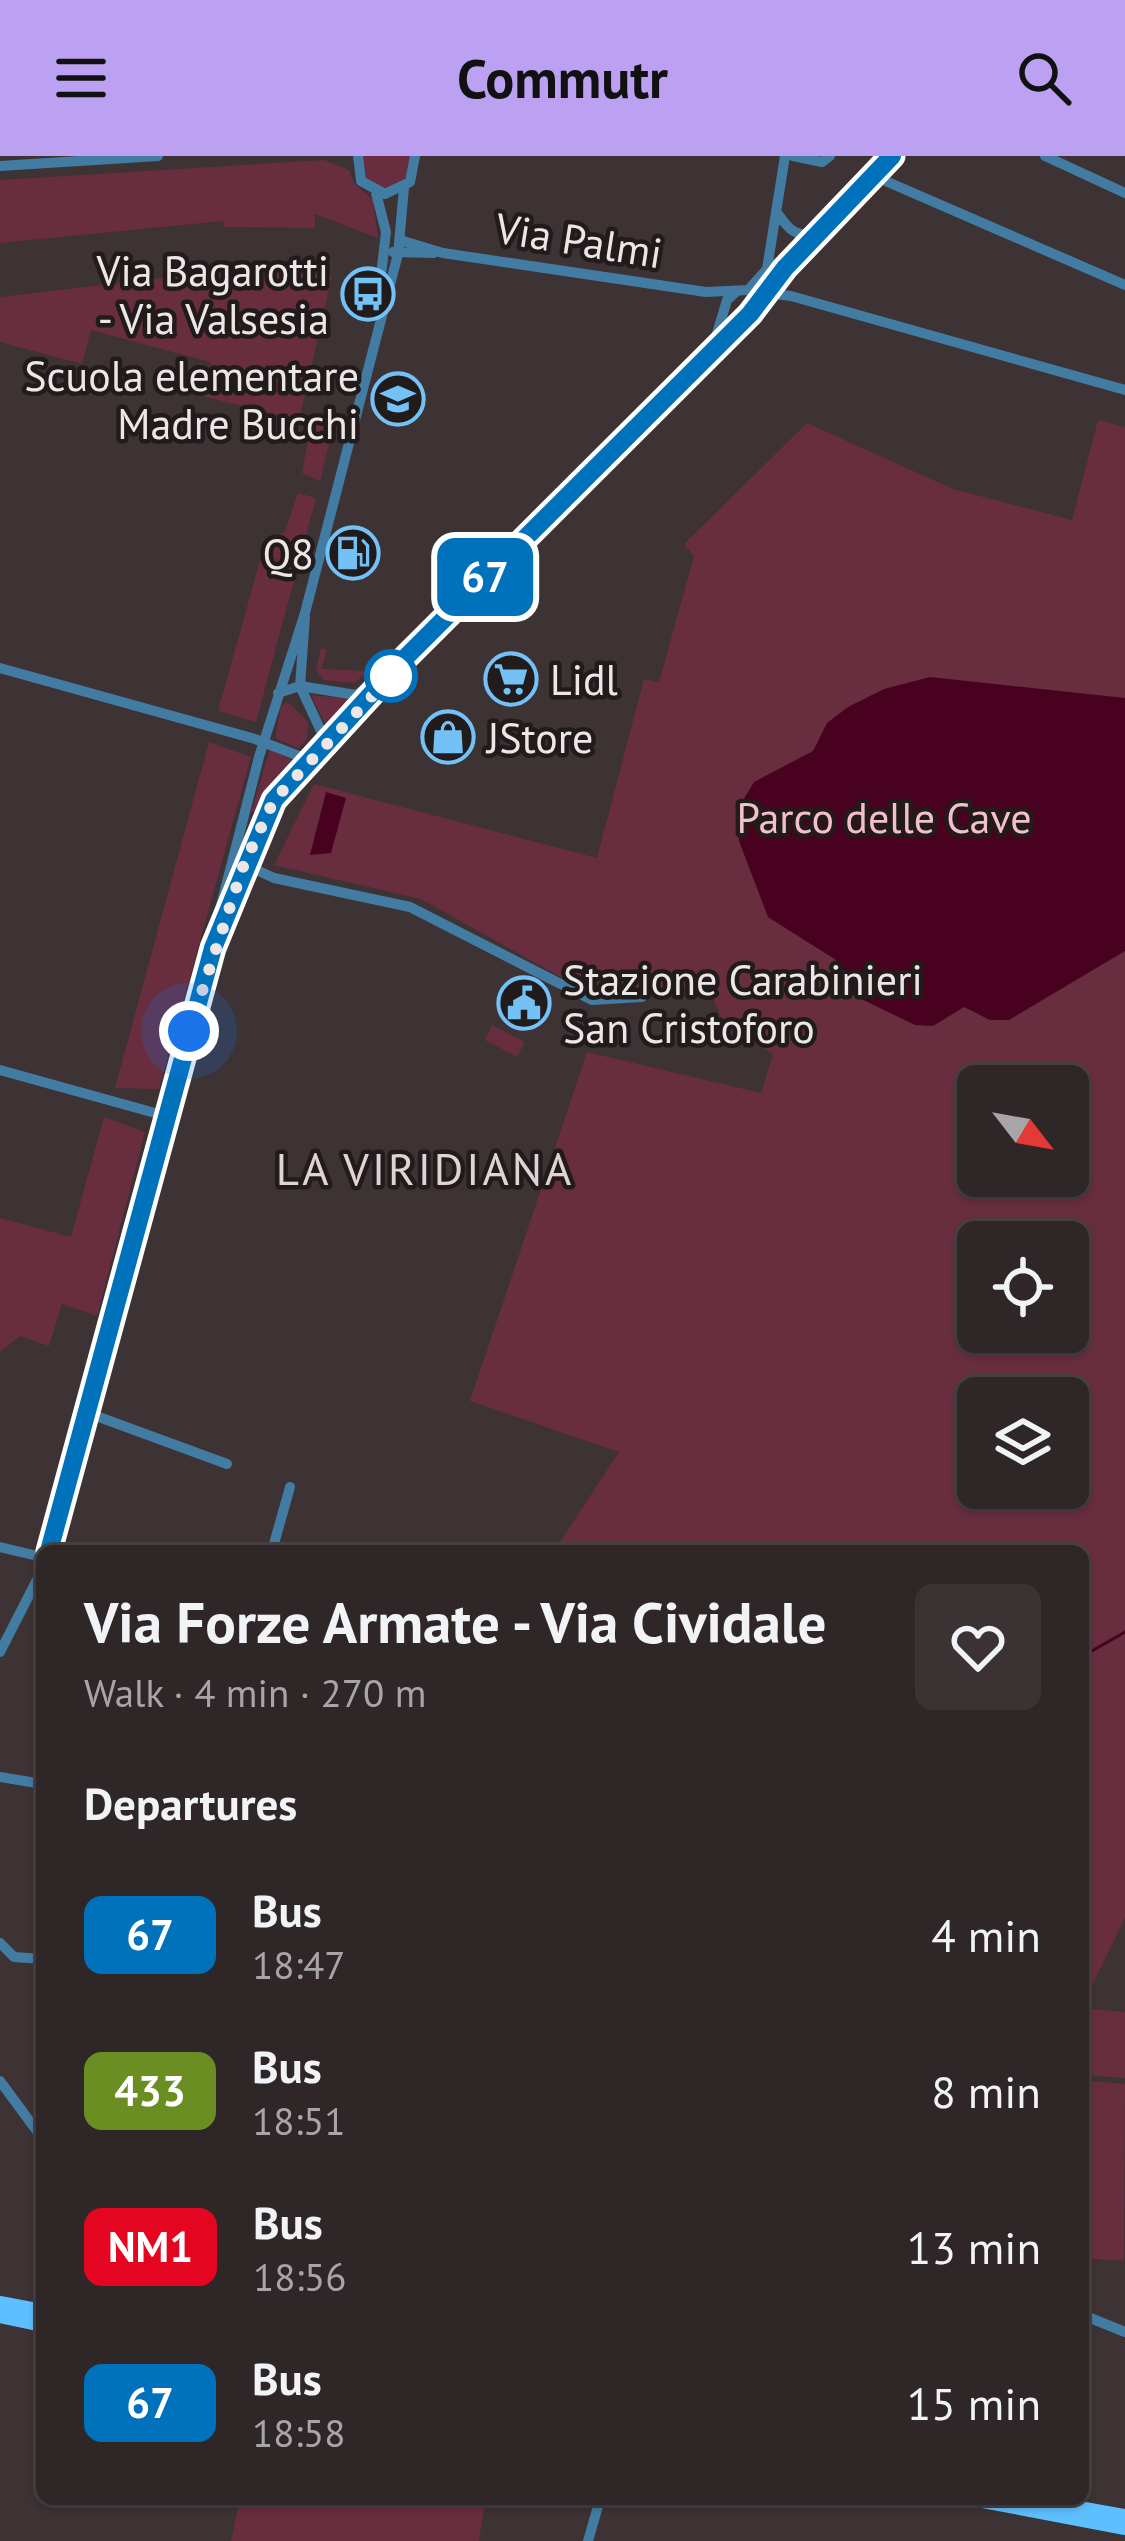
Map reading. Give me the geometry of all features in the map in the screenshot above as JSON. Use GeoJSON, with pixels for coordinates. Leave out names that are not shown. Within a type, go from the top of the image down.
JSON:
{"type":"FeatureCollection","features":[{"type":"Feature","properties":{"kind":"main road"},"geometry":{"type":"LineString","coordinates":[[0,2302],[36,2310]]}},
{"type":"Feature","properties":{"kind":"main road"},"geometry":{"type":"LineString","coordinates":[[0,2316],[36,2324]]}},
{"type":"Feature","properties":{"kind":"main road"},"geometry":{"type":"LineString","coordinates":[[1004,2505],[1125,2528]]}},
{"type":"Feature","properties":{"kind":"main road"},"geometry":{"type":"LineString","coordinates":[[1063,2505],[1125,2516]]}},
{"type":"Feature","properties":{"kind":"street"},"geometry":{"type":"LineString","coordinates":[[0,166],[158,156]]}},
{"type":"Feature","properties":{"kind":"street"},"geometry":{"type":"LineString","coordinates":[[51,1545],[213,948],[242,817],[305,613],[399,247],[404,188],[415,172],[415,156]]}},
{"type":"Feature","properties":{"kind":"street"},"geometry":{"type":"LineString","coordinates":[[711,349],[726,305],[740,290],[764,278],[789,156],[822,162],[830,156]]}},
{"type":"Feature","properties":{"kind":"street"},"geometry":{"type":"LineString","coordinates":[[213,948],[274,800],[398,665],[752,310],[892,156]]}},
{"type":"Feature","properties":{"kind":"street"},"geometry":{"type":"LineString","coordinates":[[1045,156],[1125,194]]}},
{"type":"Feature","properties":{"kind":"street"},"geometry":{"type":"LineString","coordinates":[[354,157],[360,178],[376,193],[386,248],[375,327]]}},
{"type":"Feature","properties":{"kind":"street"},"geometry":{"type":"LineString","coordinates":[[874,176],[1125,285]]}},
{"type":"Feature","properties":{"kind":"street"},"geometry":{"type":"LineString","coordinates":[[376,193],[404,188]]}},
{"type":"Feature","properties":{"kind":"street"},"geometry":{"type":"LineString","coordinates":[[776,212],[802,241],[796,259]]}},
{"type":"Feature","properties":{"kind":"street"},"geometry":{"type":"LineString","coordinates":[[771,243],[792,232],[821,232]]}},
{"type":"Feature","properties":{"kind":"street"},"geometry":{"type":"LineString","coordinates":[[771,243],[778,260],[796,259]]}},
{"type":"Feature","properties":{"kind":"street","name":"Via Palmi"},"geometry":{"type":"LineString","coordinates":[[386,248],[706,292],[740,290]]}},
{"type":"Feature","properties":{"kind":"street"},"geometry":{"type":"LineString","coordinates":[[779,277],[781,294]]}},
{"type":"Feature","properties":{"kind":"street"},"geometry":{"type":"LineString","coordinates":[[740,290],[753,299],[752,310]]}},
{"type":"Feature","properties":{"kind":"street","name":"Via Palmi"},"geometry":{"type":"LineString","coordinates":[[706,292],[733,316],[752,310]]}},
{"type":"Feature","properties":{"kind":"street"},"geometry":{"type":"LineString","coordinates":[[752,310],[781,294],[1125,390]]}},
{"type":"Feature","properties":{"kind":"street"},"geometry":{"type":"LineString","coordinates":[[305,613],[300,686],[327,744]]}},
{"type":"Feature","properties":{"kind":"street"},"geometry":{"type":"LineString","coordinates":[[278,692],[300,686],[356,695],[398,665]]}},
{"type":"Feature","properties":{"kind":"street"},"geometry":{"type":"LineString","coordinates":[[0,668],[264,742],[309,760]]}},
{"type":"Feature","properties":{"kind":"street"},"geometry":{"type":"LineString","coordinates":[[242,817],[244,864]]}},
{"type":"Feature","properties":{"kind":"street"},"geometry":{"type":"LineString","coordinates":[[252,844],[257,862],[274,878]]}},
{"type":"Feature","properties":{"kind":"street"},"geometry":{"type":"LineString","coordinates":[[244,864],[274,878],[410,907],[592,1000],[642,997]]}},
{"type":"Feature","properties":{"kind":"street"},"geometry":{"type":"LineString","coordinates":[[0,1070],[166,1116]]}},
{"type":"Feature","properties":{"kind":"street"},"geometry":{"type":"LineString","coordinates":[[88,1413],[227,1464]]}},
{"type":"Feature","properties":{"kind":"street"},"geometry":{"type":"LineString","coordinates":[[274,1545],[290,1487]]}},
{"type":"Feature","properties":{"kind":"street"},"geometry":{"type":"LineString","coordinates":[[0,1546],[36,1555]]}},
{"type":"Feature","properties":{"kind":"street"},"geometry":{"type":"LineString","coordinates":[[0,1652],[36,1582]]}},
{"type":"Feature","properties":{"kind":"street"},"geometry":{"type":"LineString","coordinates":[[0,1777],[36,1783]]}},
{"type":"Feature","properties":{"kind":"street"},"geometry":{"type":"LineString","coordinates":[[0,1943],[14,1957],[36,1959]]}},
{"type":"Feature","properties":{"kind":"street"},"geometry":{"type":"LineString","coordinates":[[0,2081],[36,2130]]}},
{"type":"Feature","properties":{"kind":"street"},"geometry":{"type":"LineString","coordinates":[[1089,2317],[1125,2332]]}},
{"type":"Feature","properties":{"kind":"street"},"geometry":{"type":"LineString","coordinates":[[588,2541],[598,2505]]}},
{"type":"Feature","properties":{"kind":"green space"},"geometry":{"type":"Polygon","coordinates":[[[362,156],[410,156],[409,173],[387,190],[366,181],[362,156]]]}},
{"type":"Feature","properties":{"kind":"green space"},"geometry":{"type":"Polygon","coordinates":[[[324,160],[349,170],[354,183],[373,200],[378,238],[315,214],[315,228],[224,227],[223,221],[0,243],[0,180],[324,160]]]}},
{"type":"Feature","properties":{"kind":"green space"},"geometry":{"type":"Polygon","coordinates":[[[230,270],[332,276],[300,416],[334,424],[320,481],[302,473],[309,434],[294,419],[202,396],[210,362],[91,330],[82,364],[0,342],[0,297],[230,270]]]}},
{"type":"Feature","properties":{"kind":"green space","name":"Parco delle Cave"},"geometry":{"type":"Polygon","coordinates":[[[1098,420],[1125,427],[1125,1918],[1089,1992],[1089,1545],[558,1545],[619,1452],[470,1401],[587,1052],[761,1093],[773,1054],[723,1021],[705,982],[653,996],[648,987],[606,996],[584,990],[421,899],[274,865],[314,784],[597,858],[644,679],[659,682],[694,556],[684,544],[807,423],[953,489],[1072,520],[1098,420]]]}},
{"type":"Feature","properties":{"kind":"green space"},"geometry":{"type":"Polygon","coordinates":[[[298,493],[316,498],[256,722],[218,711],[266,539],[285,532],[298,493]]]}},
{"type":"Feature","properties":{"kind":"green space"},"geometry":{"type":"Polygon","coordinates":[[[321,648],[327,650],[321,669],[369,671],[354,683],[324,680],[316,670],[321,648]]]}},
{"type":"Feature","properties":{"kind":"green space"},"geometry":{"type":"Polygon","coordinates":[[[311,695],[360,700],[330,733],[311,695]]]}},
{"type":"Feature","properties":{"kind":"green space"},"geometry":{"type":"Polygon","coordinates":[[[288,702],[308,722],[307,739],[298,748],[275,738],[281,706],[288,702]]]}},
{"type":"Feature","properties":{"kind":"green space"},"geometry":{"type":"Polygon","coordinates":[[[209,742],[251,757],[159,1089],[115,1088],[209,742]]]}},
{"type":"Feature","properties":{"kind":"green space"},"geometry":{"type":"Polygon","coordinates":[[[270,749],[293,761],[257,814],[251,812],[270,749]]]}},
{"type":"Feature","properties":{"kind":"green space"},"geometry":{"type":"Polygon","coordinates":[[[492,1025],[525,1042],[517,1057],[485,1040],[492,1025]]]}},
{"type":"Feature","properties":{"kind":"green space"},"geometry":{"type":"Polygon","coordinates":[[[104,1117],[145,1132],[97,1316],[62,1304],[49,1346],[20,1336],[0,1352],[0,1218],[71,1237],[104,1117]]]}},
{"type":"Feature","properties":{"kind":"green space"},"geometry":{"type":"Polygon","coordinates":[[[1089,2009],[1125,2012],[1125,2078],[1089,2075],[1089,2009]]]}},
{"type":"Feature","properties":{"kind":"green space"},"geometry":{"type":"Polygon","coordinates":[[[1089,2081],[1125,2084],[1124,2261],[1089,2258],[1089,2081]]]}},
{"type":"Feature","properties":{"kind":"green space"},"geometry":{"type":"Polygon","coordinates":[[[239,2505],[484,2505],[479,2541],[231,2541],[239,2505]]]}},
{"type":"Feature","properties":{"kind":"shaded area"},"geometry":{"type":"Polygon","coordinates":[[[930,677],[1125,698],[1125,951],[1009,1020],[990,1020],[964,1007],[933,1026],[915,1025],[851,994],[842,985],[836,960],[768,917],[739,841],[736,812],[754,782],[813,751],[827,723],[848,707],[884,689],[930,677]]]}},
{"type":"Feature","properties":{"kind":"shaded area"},"geometry":{"type":"Polygon","coordinates":[[[326,792],[346,798],[331,853],[310,855],[326,792]]]}},
{"type":"Feature","properties":{"kind":"waterway"},"geometry":{"type":"LineString","coordinates":[[1089,1653],[1125,1632]]}},
{"type":"Feature","properties":{"kind":"bus line","name":"67"},"geometry":{"type":"LineString","coordinates":[[51,1545],[213,948],[274,800],[371,700],[398,665],[750,314],[785,268],[818,239],[892,156]]}},
{"type":"Feature","properties":{"kind":"place","name":"Via Bagarotti - Via Valsesia"},"geometry":{"type":"Point","coordinates":[368,294]}},
{"type":"Feature","properties":{"kind":"place","name":"Scuola elementare Madre Bucchi"},"geometry":{"type":"Point","coordinates":[398,399]}},
{"type":"Feature","properties":{"kind":"place","name":"Q8"},"geometry":{"type":"Point","coordinates":[353,553]}},
{"type":"Feature","properties":{"kind":"place","name":"Lidl"},"geometry":{"type":"Point","coordinates":[511,679]}},
{"type":"Feature","properties":{"kind":"place","name":"JStore"},"geometry":{"type":"Point","coordinates":[448,737]}},
{"type":"Feature","properties":{"kind":"place","name":"Stazione Carabinieri San Cristoforo"},"geometry":{"type":"Point","coordinates":[524,1003]}},
{"type":"Feature","properties":{"kind":"district","name":"LA VIRIDIANA"},"geometry":{"type":"Point","coordinates":[425,1168]}},
{"type":"Feature","properties":{"kind":"route"},"geometry":{"type":"LineString","coordinates":[[189,1031],[213,948],[274,800],[391,676]]}}]}
